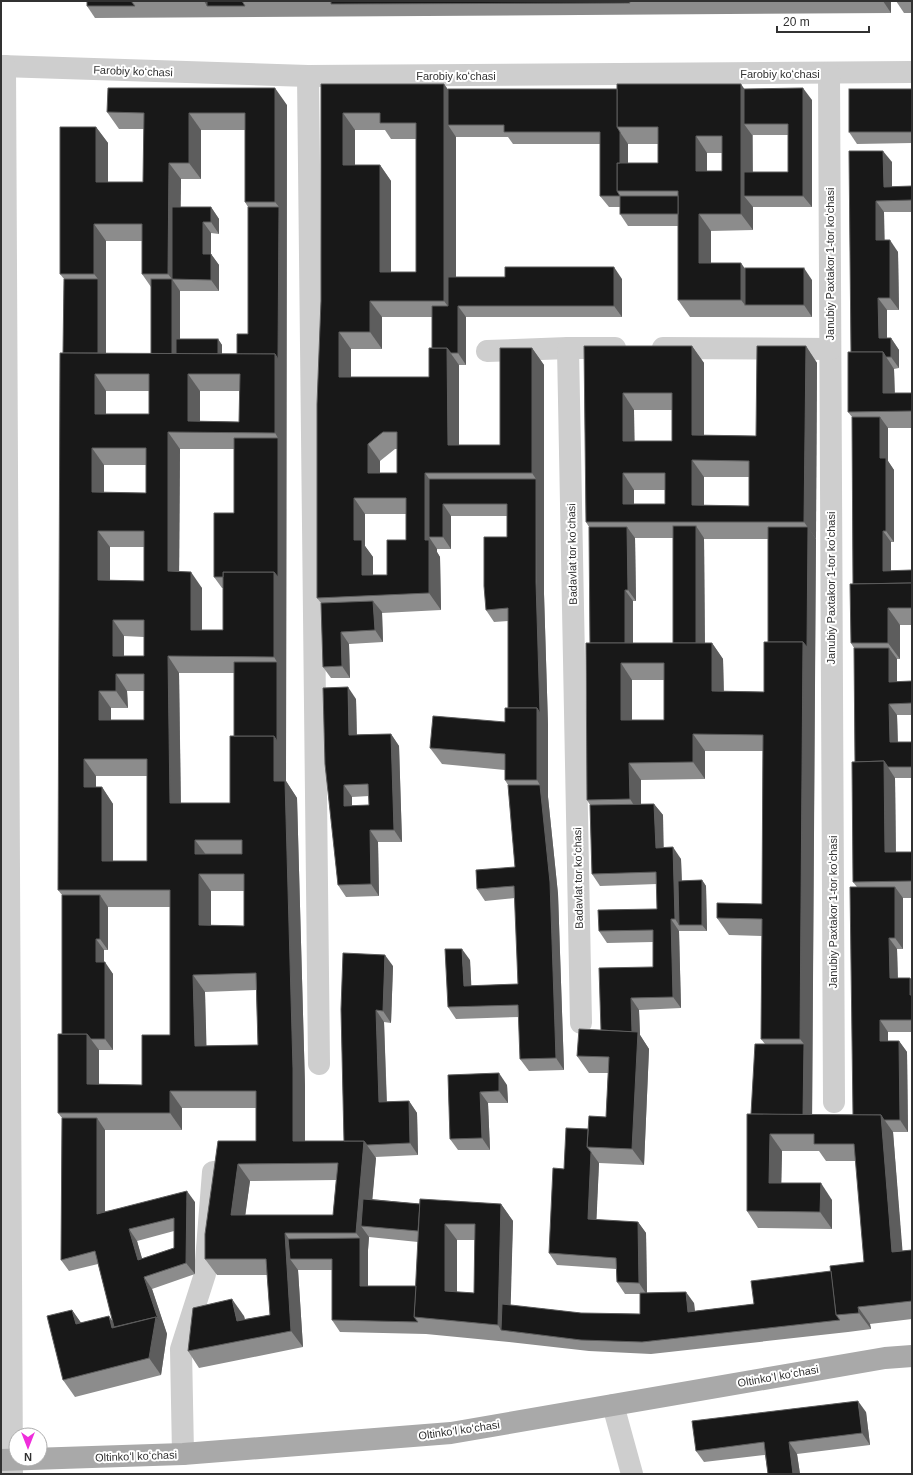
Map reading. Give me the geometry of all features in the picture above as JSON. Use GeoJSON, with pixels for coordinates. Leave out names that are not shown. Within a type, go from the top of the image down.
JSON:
{"type":"FeatureCollection","features":[{"type":"Feature","properties":{"kind":"main road","name":"Oltinkoʻl koʻchasi"},"geometry":{"type":"LineString","coordinates":[[48,1462],[183,1454],[451,1433],[885,1358],[912,1356]]}},
{"type":"Feature","properties":{"kind":"street","name":"Farobiy koʻchasi"},"geometry":{"type":"LineString","coordinates":[[3,66],[308,76],[912,72]]}},
{"type":"Feature","properties":{"kind":"street"},"geometry":{"type":"LineString","coordinates":[[3,66],[8,1465]]}},
{"type":"Feature","properties":{"kind":"street","name":"Janubiy Paxtakor 1-tor koʻchasi"},"geometry":{"type":"LineString","coordinates":[[829,73],[834,1102]]}},
{"type":"Feature","properties":{"kind":"street"},"geometry":{"type":"LineString","coordinates":[[308,76],[319,1064]]}},
{"type":"Feature","properties":{"kind":"street"},"geometry":{"type":"LineString","coordinates":[[486,351],[568,348],[830,348]]}},
{"type":"Feature","properties":{"kind":"street","name":"Badavlat tor koʻchasi"},"geometry":{"type":"LineString","coordinates":[[568,348],[581,1023]]}},
{"type":"Feature","properties":{"kind":"street"},"geometry":{"type":"LineString","coordinates":[[183,1454],[181,1349],[206,1274],[213,1172]]}},
{"type":"Feature","properties":{"kind":"street"},"geometry":{"type":"LineString","coordinates":[[613,1405],[632,1474]]}},
{"type":"Feature","properties":{"kind":"building"},"geometry":{"type":"Polygon","coordinates":[[[87,1],[131,1],[135,6],[87,6],[87,1]]]}},
{"type":"Feature","properties":{"kind":"building"},"geometry":{"type":"Polygon","coordinates":[[[207,1],[242,1],[245,6],[207,6],[207,1]]]}},
{"type":"Feature","properties":{"kind":"building"},"geometry":{"type":"Polygon","coordinates":[[[331,1],[629,1],[630,3],[331,4],[331,1]]]}},
{"type":"Feature","properties":{"kind":"building"},"geometry":{"type":"Polygon","coordinates":[[[321,84],[444,84],[444,301],[370,301],[370,332],[339,332],[339,377],[429,377],[429,348],[447,348],[448,445],[500,445],[500,348],[532,348],[532,473],[425,473],[425,540],[429,540],[429,593],[317,598],[317,404],[321,301],[321,84]],[[343,113],[343,165],[380,165],[380,272],[416,272],[416,123],[380,123],[380,113],[343,113]],[[383,432],[368,444],[368,473],[397,473],[397,432],[383,432]],[[354,498],[354,540],[362,540],[362,575],[387,575],[387,540],[406,540],[406,498],[354,498]]]}},
{"type":"Feature","properties":{"kind":"building"},"geometry":{"type":"Polygon","coordinates":[[[617,84],[741,84],[741,214],[699,214],[699,263],[741,263],[741,300],[678,300],[678,191],[617,191],[617,163],[658,163],[658,127],[617,127],[617,84]],[[696,136],[696,171],[722,171],[722,136],[696,136]]]}},
{"type":"Feature","properties":{"kind":"building"},"geometry":{"type":"Polygon","coordinates":[[[108,88],[275,88],[275,202],[245,202],[245,113],[189,113],[189,163],[169,163],[168,274],[142,274],[142,224],[94,224],[94,274],[60,274],[60,127],[96,127],[96,182],[143,182],[144,113],[107,112],[108,88]]]}},
{"type":"Feature","properties":{"kind":"building"},"geometry":{"type":"Polygon","coordinates":[[[803,88],[803,196],[744,196],[744,172],[788,172],[788,124],[744,124],[744,89],[803,88]]]}},
{"type":"Feature","properties":{"kind":"building"},"geometry":{"type":"Polygon","coordinates":[[[448,89],[617,89],[617,127],[620,132],[620,163],[617,163],[617,191],[620,196],[600,196],[600,132],[504,132],[504,125],[448,125],[448,89]]]}},
{"type":"Feature","properties":{"kind":"building"},"geometry":{"type":"Polygon","coordinates":[[[849,89],[912,89],[912,132],[849,132],[849,89]]]}},
{"type":"Feature","properties":{"kind":"building"},"geometry":{"type":"Polygon","coordinates":[[[849,151],[883,151],[884,187],[912,186],[912,200],[876,201],[876,240],[890,240],[890,298],[878,298],[879,338],[891,338],[891,357],[886,357],[883,352],[851,352],[849,151]]]}},
{"type":"Feature","properties":{"kind":"building"},"geometry":{"type":"Polygon","coordinates":[[[620,196],[678,196],[678,214],[620,214],[620,196]]]}},
{"type":"Feature","properties":{"kind":"building"},"geometry":{"type":"Polygon","coordinates":[[[172,207],[211,207],[211,222],[203,222],[203,254],[211,254],[211,280],[172,279],[172,207]]]}},
{"type":"Feature","properties":{"kind":"building"},"geometry":{"type":"Polygon","coordinates":[[[248,207],[279,207],[278,359],[275,354],[237,354],[237,334],[248,334],[248,207]]]}},
{"type":"Feature","properties":{"kind":"building"},"geometry":{"type":"Polygon","coordinates":[[[505,267],[614,267],[614,306],[458,306],[458,353],[451,353],[447,348],[432,348],[432,306],[448,306],[448,277],[505,277],[505,267]]]}},
{"type":"Feature","properties":{"kind":"building"},"geometry":{"type":"Polygon","coordinates":[[[745,268],[804,268],[804,305],[745,305],[745,268]]]}},
{"type":"Feature","properties":{"kind":"building"},"geometry":{"type":"Polygon","coordinates":[[[64,279],[98,279],[98,353],[63,353],[64,279]]]}},
{"type":"Feature","properties":{"kind":"building"},"geometry":{"type":"Polygon","coordinates":[[[151,279],[172,279],[172,354],[151,354],[151,279]]]}},
{"type":"Feature","properties":{"kind":"building"},"geometry":{"type":"Polygon","coordinates":[[[176,339],[218,339],[218,354],[176,354],[176,339]]]}},
{"type":"Feature","properties":{"kind":"building"},"geometry":{"type":"Polygon","coordinates":[[[584,346],[692,346],[692,435],[756,436],[757,346],[806,346],[804,522],[586,522],[584,346]],[[623,393],[623,441],[672,441],[672,393],[623,393]],[[692,460],[692,505],[749,506],[749,461],[692,460]],[[623,473],[623,504],[665,504],[665,473],[623,473]]]}},
{"type":"Feature","properties":{"kind":"building"},"geometry":{"type":"Polygon","coordinates":[[[848,352],[883,352],[883,393],[912,393],[912,411],[848,412],[848,352]]]}},
{"type":"Feature","properties":{"kind":"building"},"geometry":{"type":"Polygon","coordinates":[[[60,353],[275,354],[275,433],[168,432],[168,571],[191,572],[191,630],[223,630],[223,572],[274,572],[274,657],[168,656],[170,803],[230,803],[230,736],[274,736],[274,781],[285,781],[293,1069],[293,1141],[364,1141],[356,1233],[285,1233],[291,1331],[188,1351],[193,1308],[232,1299],[237,1321],[270,1315],[266,1259],[205,1259],[205,1234],[218,1141],[256,1141],[256,1091],[170,1091],[170,1113],[58,1113],[58,1034],[87,1034],[87,1084],[142,1085],[142,1035],[170,1035],[170,890],[58,890],[60,353]],[[95,374],[95,414],[149,414],[149,374],[95,374]],[[188,374],[188,421],[239,422],[240,374],[188,374]],[[92,448],[92,492],[146,493],[146,448],[92,448]],[[98,531],[98,580],[144,581],[144,531],[98,531]],[[113,620],[113,656],[144,656],[144,620],[113,620]],[[116,674],[116,691],[99,691],[99,720],[144,720],[144,674],[116,674]],[[84,759],[84,787],[102,787],[102,861],[147,861],[147,759],[84,759]],[[195,840],[195,854],[242,854],[242,840],[195,840]],[[199,874],[199,925],[244,926],[244,874],[199,874]],[[256,973],[193,975],[195,1046],[258,1045],[256,973]],[[338,1163],[238,1164],[231,1215],[333,1215],[338,1163]]]}},
{"type":"Feature","properties":{"kind":"building"},"geometry":{"type":"Polygon","coordinates":[[[852,417],[880,417],[880,458],[886,458],[886,531],[883,531],[883,571],[912,570],[912,583],[853,584],[852,417]]]}},
{"type":"Feature","properties":{"kind":"building"},"geometry":{"type":"Polygon","coordinates":[[[234,438],[278,438],[278,577],[274,572],[223,572],[223,577],[214,577],[214,513],[234,513],[234,438]]]}},
{"type":"Feature","properties":{"kind":"building"},"geometry":{"type":"Polygon","coordinates":[[[429,479],[536,479],[536,582],[540,713],[537,708],[508,708],[508,608],[486,610],[484,586],[484,537],[507,537],[507,504],[443,504],[443,537],[429,537],[429,479]]]}},
{"type":"Feature","properties":{"kind":"building"},"geometry":{"type":"Polygon","coordinates":[[[673,526],[696,526],[696,643],[673,643],[673,526]]]}},
{"type":"Feature","properties":{"kind":"building"},"geometry":{"type":"Polygon","coordinates":[[[589,527],[627,527],[628,590],[625,590],[625,643],[590,643],[589,527]]]}},
{"type":"Feature","properties":{"kind":"building"},"geometry":{"type":"Polygon","coordinates":[[[768,527],[808,527],[807,647],[803,642],[768,642],[768,527]]]}},
{"type":"Feature","properties":{"kind":"building"},"geometry":{"type":"Polygon","coordinates":[[[912,583],[912,608],[888,608],[888,643],[851,643],[850,584],[912,583]]]}},
{"type":"Feature","properties":{"kind":"building"},"geometry":{"type":"Polygon","coordinates":[[[373,601],[375,630],[341,632],[342,666],[323,667],[321,603],[373,601]]]}},
{"type":"Feature","properties":{"kind":"building"},"geometry":{"type":"Polygon","coordinates":[[[764,642],[803,642],[800,1039],[761,1039],[762,919],[717,918],[717,903],[762,904],[763,735],[693,734],[693,762],[629,763],[630,799],[587,800],[586,643],[712,643],[712,691],[764,692],[764,642]],[[621,663],[621,720],[664,720],[664,663],[621,663]]]}},
{"type":"Feature","properties":{"kind":"building"},"geometry":{"type":"Polygon","coordinates":[[[854,648],[889,648],[889,682],[912,681],[912,703],[889,704],[890,742],[912,742],[912,767],[888,767],[884,761],[855,762],[854,648]]]}},
{"type":"Feature","properties":{"kind":"building"},"geometry":{"type":"Polygon","coordinates":[[[234,662],[277,662],[277,741],[274,736],[234,736],[234,662]]]}},
{"type":"Feature","properties":{"kind":"building"},"geometry":{"type":"Polygon","coordinates":[[[348,687],[349,735],[391,734],[394,830],[370,830],[371,884],[338,885],[325,764],[323,688],[348,687]],[[368,784],[344,785],[344,806],[369,805],[368,784]]]}},
{"type":"Feature","properties":{"kind":"building"},"geometry":{"type":"Polygon","coordinates":[[[505,708],[537,708],[537,780],[505,780],[505,754],[430,748],[433,716],[505,722],[505,708]]]}},
{"type":"Feature","properties":{"kind":"building"},"geometry":{"type":"Polygon","coordinates":[[[884,761],[885,852],[912,852],[912,881],[853,882],[852,762],[884,761]]]}},
{"type":"Feature","properties":{"kind":"building"},"geometry":{"type":"Polygon","coordinates":[[[508,785],[540,785],[550,882],[556,1058],[520,1059],[518,1005],[448,1007],[445,949],[462,949],[464,986],[518,984],[514,886],[477,889],[476,870],[515,867],[508,785]]]}},
{"type":"Feature","properties":{"kind":"building"},"geometry":{"type":"Polygon","coordinates":[[[654,804],[656,848],[673,847],[675,919],[671,919],[673,997],[631,998],[632,1032],[601,1030],[599,968],[653,967],[653,930],[599,931],[598,910],[657,909],[656,872],[592,874],[590,805],[654,804]]]}},
{"type":"Feature","properties":{"kind":"building"},"geometry":{"type":"Polygon","coordinates":[[[702,880],[702,925],[679,925],[678,881],[702,880]]]}},
{"type":"Feature","properties":{"kind":"building"},"geometry":{"type":"Polygon","coordinates":[[[850,887],[895,887],[895,938],[889,938],[890,978],[910,978],[912,1020],[880,1020],[880,1041],[899,1041],[900,1120],[884,1120],[881,1115],[853,1115],[850,887]]]}},
{"type":"Feature","properties":{"kind":"building"},"geometry":{"type":"Polygon","coordinates":[[[62,895],[100,895],[100,939],[96,939],[96,962],[105,962],[105,1039],[91,1039],[87,1034],[62,1034],[62,895]]]}},
{"type":"Feature","properties":{"kind":"building"},"geometry":{"type":"Polygon","coordinates":[[[343,953],[385,955],[383,1011],[376,1010],[379,1102],[409,1101],[410,1143],[367,1145],[364,1141],[344,1141],[341,1009],[343,953]]]}},
{"type":"Feature","properties":{"kind":"building"},"geometry":{"type":"Polygon","coordinates":[[[579,1029],[638,1032],[632,1149],[587,1147],[589,1116],[606,1117],[609,1057],[577,1056],[579,1029]]]}},
{"type":"Feature","properties":{"kind":"building"},"geometry":{"type":"Polygon","coordinates":[[[755,1044],[804,1044],[803,1115],[751,1114],[755,1044]]]}},
{"type":"Feature","properties":{"kind":"building"},"geometry":{"type":"Polygon","coordinates":[[[499,1073],[499,1091],[480,1092],[482,1138],[450,1139],[448,1075],[499,1073]]]}},
{"type":"Feature","properties":{"kind":"building"},"geometry":{"type":"Polygon","coordinates":[[[747,1114],[881,1115],[892,1252],[912,1250],[912,1301],[858,1307],[859,1313],[836,1315],[830,1266],[864,1262],[854,1144],[814,1144],[814,1134],[770,1134],[769,1183],[821,1183],[820,1212],[747,1211],[747,1114]]]}},
{"type":"Feature","properties":{"kind":"building"},"geometry":{"type":"Polygon","coordinates":[[[62,1118],[97,1118],[97,1214],[187,1191],[186,1263],[144,1277],[159,1322],[156,1317],[114,1327],[95,1251],[61,1260],[62,1118]],[[174,1218],[129,1229],[138,1260],[174,1248],[174,1218]]]}},
{"type":"Feature","properties":{"kind":"building"},"geometry":{"type":"Polygon","coordinates":[[[566,1128],[588,1129],[587,1147],[591,1152],[588,1219],[638,1222],[639,1283],[617,1282],[616,1258],[549,1253],[553,1168],[564,1169],[566,1128]]]}},
{"type":"Feature","properties":{"kind":"building"},"geometry":{"type":"Polygon","coordinates":[[[363,1199],[420,1204],[418,1231],[361,1226],[363,1199]]]}},
{"type":"Feature","properties":{"kind":"building"},"geometry":{"type":"Polygon","coordinates":[[[420,1199],[501,1204],[498,1325],[414,1317],[420,1199]],[[445,1224],[445,1291],[474,1293],[475,1224],[445,1224]]]}},
{"type":"Feature","properties":{"kind":"building"},"geometry":{"type":"Polygon","coordinates":[[[360,1238],[360,1286],[416,1286],[414,1317],[418,1322],[332,1320],[332,1259],[290,1259],[288,1239],[360,1238]]]}},
{"type":"Feature","properties":{"kind":"building"},"geometry":{"type":"Polygon","coordinates":[[[831,1271],[836,1315],[840,1320],[642,1342],[581,1340],[501,1330],[502,1304],[581,1313],[640,1314],[640,1293],[686,1292],[688,1312],[754,1304],[751,1281],[831,1271]]]}},
{"type":"Feature","properties":{"kind":"building"},"geometry":{"type":"Polygon","coordinates":[[[72,1310],[76,1324],[109,1316],[112,1328],[156,1317],[149,1358],[63,1380],[47,1316],[72,1310]]]}},
{"type":"Feature","properties":{"kind":"building"},"geometry":{"type":"Polygon","coordinates":[[[858,1401],[862,1433],[789,1442],[793,1474],[768,1474],[764,1442],[696,1451],[692,1421],[858,1401]]]}}]}
